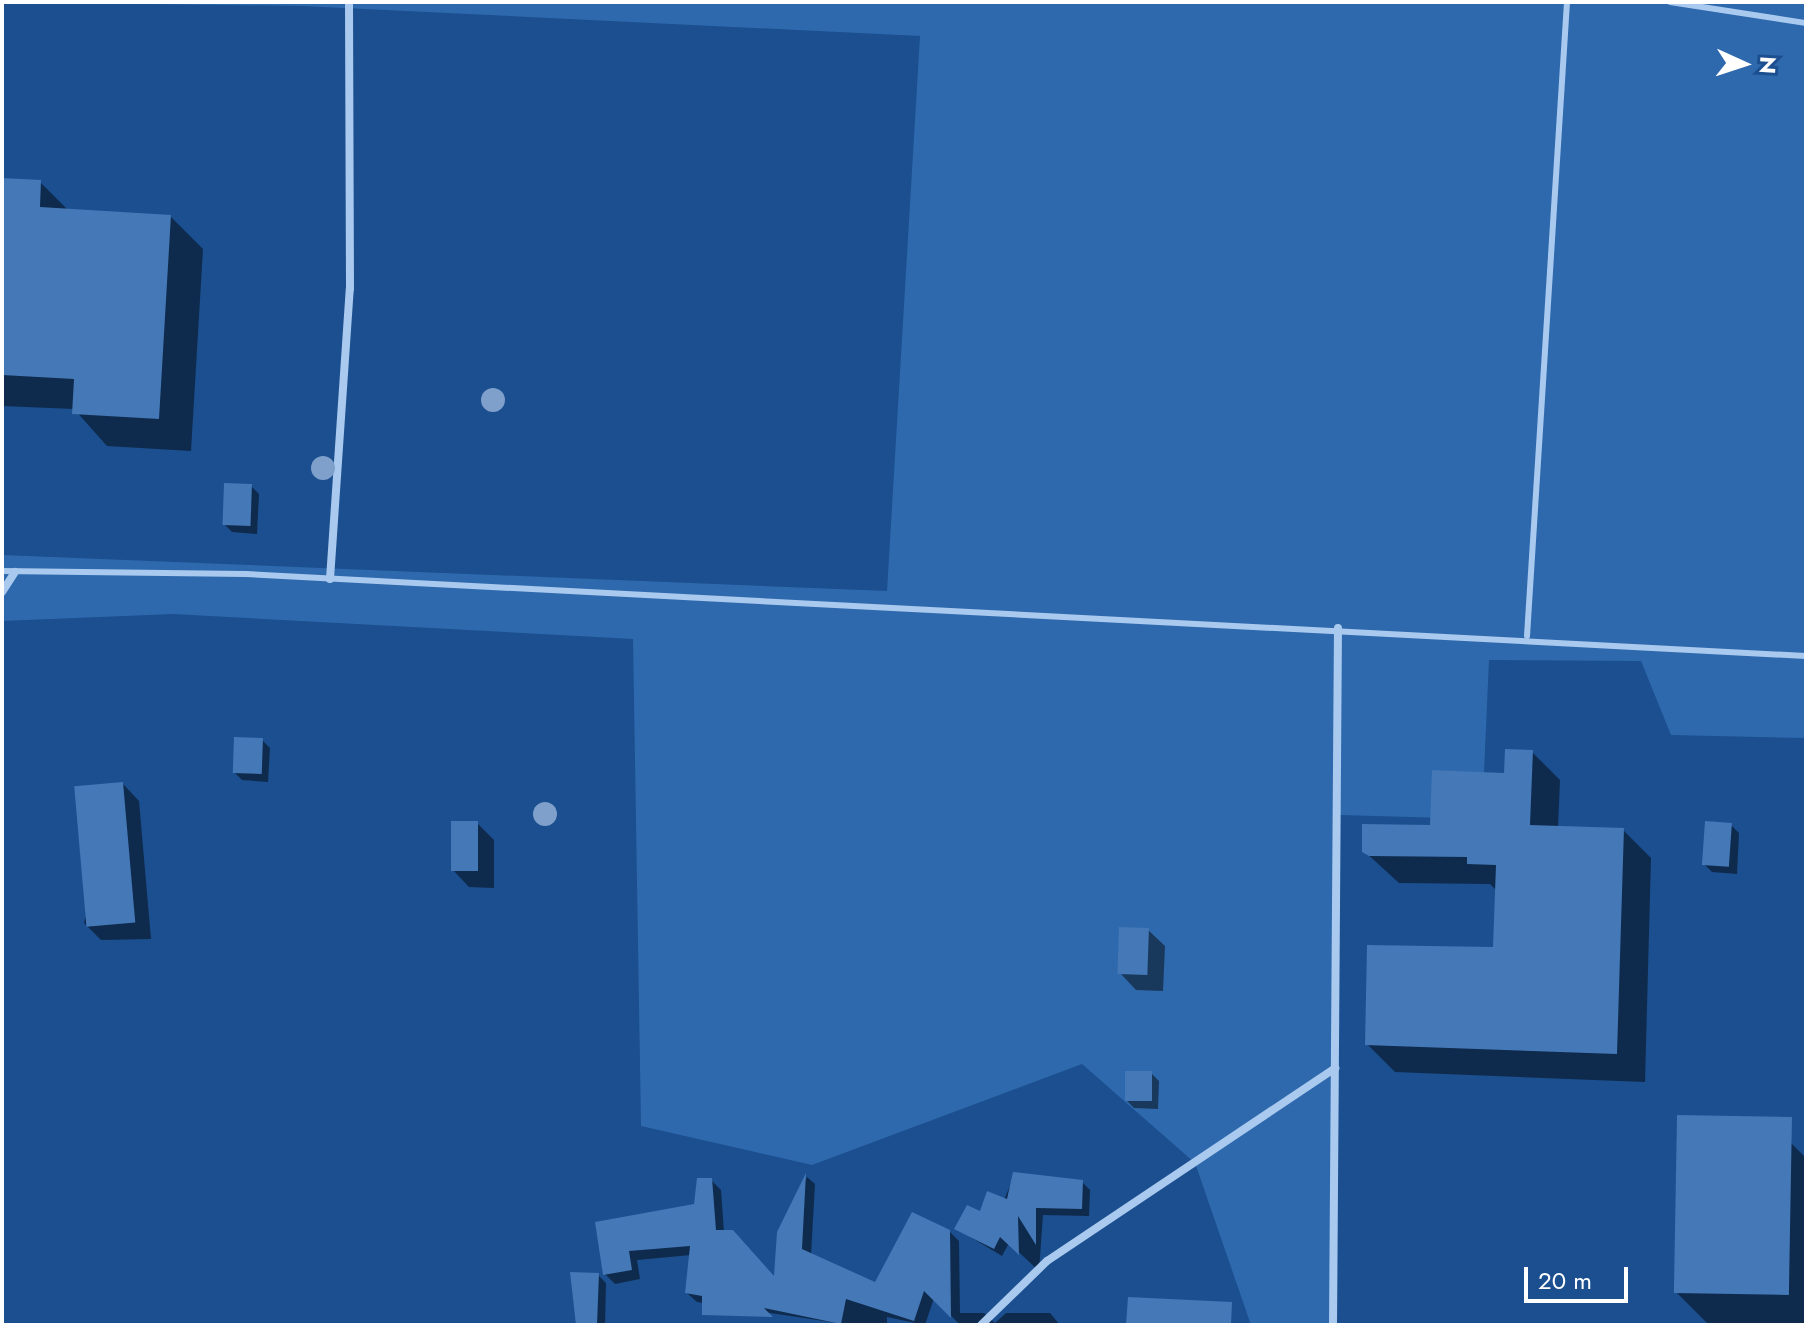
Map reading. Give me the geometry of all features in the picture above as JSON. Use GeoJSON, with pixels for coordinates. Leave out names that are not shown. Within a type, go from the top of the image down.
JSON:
{"type":"FeatureCollection","features":[{"type":"Feature","properties":{"kind":"street"},"geometry":{"type":"LineString","coordinates":[[330,579],[350,289],[349,2]]}},
{"type":"Feature","properties":{"kind":"street"},"geometry":{"type":"LineString","coordinates":[[2,592],[15,572]]}},
{"type":"Feature","properties":{"kind":"street"},"geometry":{"type":"LineString","coordinates":[[1333,1325],[1338,628]]}},
{"type":"Feature","properties":{"kind":"street"},"geometry":{"type":"LineString","coordinates":[[981,1325],[1047,1261],[1335,1068]]}},
{"type":"Feature","properties":{"kind":"lane"},"geometry":{"type":"LineString","coordinates":[[1527,636],[1567,2]]}},
{"type":"Feature","properties":{"kind":"lane"},"geometry":{"type":"LineString","coordinates":[[1670,2],[1806,23]]}},
{"type":"Feature","properties":{"kind":"lane"},"geometry":{"type":"LineString","coordinates":[[2,571],[330,579],[1527,636],[1806,656]]}},
{"type":"Feature","properties":{"kind":"shaded area"},"geometry":{"type":"Polygon","coordinates":[[[2,2],[1806,2],[1806,738],[1671,735],[1641,661],[1489,660],[1482,819],[1340,815],[1337,1325],[1251,1325],[1195,1163],[1082,1064],[812,1165],[641,1126],[633,639],[173,614],[2,621],[2,555],[887,591],[920,36],[302,6],[2,2]]]}},
{"type":"Feature","properties":{"kind":"building"},"geometry":{"type":"Polygon","coordinates":[[[2,178],[41,180],[40,207],[171,215],[159,419],[72,414],[74,379],[2,375],[2,178]]]}},
{"type":"Feature","properties":{"kind":"building"},"geometry":{"type":"Polygon","coordinates":[[[224,483],[252,484],[251,526],[223,525],[224,483]]]}},
{"type":"Feature","properties":{"kind":"building"},"geometry":{"type":"Polygon","coordinates":[[[234,737],[263,738],[262,774],[233,773],[234,737]]]}},
{"type":"Feature","properties":{"kind":"building"},"geometry":{"type":"Polygon","coordinates":[[[1505,749],[1533,750],[1530,825],[1624,828],[1617,1054],[1365,1045],[1367,945],[1493,947],[1496,865],[1467,864],[1467,857],[1369,856],[1362,852],[1362,824],[1430,825],[1432,770],[1504,773],[1505,749]]]}},
{"type":"Feature","properties":{"kind":"building"},"geometry":{"type":"Polygon","coordinates":[[[123,782],[135,922],[86,927],[74,786],[123,782]]]}},
{"type":"Feature","properties":{"kind":"building"},"geometry":{"type":"Polygon","coordinates":[[[451,821],[478,821],[478,871],[451,871],[451,821]]]}},
{"type":"Feature","properties":{"kind":"building"},"geometry":{"type":"Polygon","coordinates":[[[1705,821],[1732,823],[1729,867],[1702,865],[1705,821]]]}},
{"type":"Feature","properties":{"kind":"building"},"geometry":{"type":"Polygon","coordinates":[[[1119,927],[1149,928],[1147,975],[1117,974],[1119,927]]]}},
{"type":"Feature","properties":{"kind":"building"},"geometry":{"type":"Polygon","coordinates":[[[1125,1071],[1152,1071],[1152,1101],[1125,1101],[1125,1071]]]}},
{"type":"Feature","properties":{"kind":"building"},"geometry":{"type":"Polygon","coordinates":[[[1677,1115],[1792,1117],[1789,1295],[1674,1293],[1677,1115]]]}},
{"type":"Feature","properties":{"kind":"building"},"geometry":{"type":"Polygon","coordinates":[[[1013,1172],[1083,1180],[1082,1209],[1036,1208],[1036,1245],[1018,1216],[1019,1255],[1000,1237],[994,1249],[954,1229],[967,1205],[980,1211],[987,1191],[1007,1199],[1013,1172]]]}},
{"type":"Feature","properties":{"kind":"building"},"geometry":{"type":"Polygon","coordinates":[[[806,1173],[802,1249],[875,1282],[912,1212],[950,1230],[951,1318],[924,1291],[914,1321],[846,1299],[841,1324],[764,1308],[773,1317],[702,1315],[702,1296],[685,1293],[690,1246],[629,1251],[632,1270],[603,1275],[595,1222],[694,1204],[697,1178],[712,1178],[716,1230],[733,1230],[774,1276],[777,1232],[806,1173]]]}},
{"type":"Feature","properties":{"kind":"building"},"geometry":{"type":"Polygon","coordinates":[[[570,1272],[599,1273],[597,1325],[576,1325],[570,1272]]]}},
{"type":"Feature","properties":{"kind":"building"},"geometry":{"type":"Polygon","coordinates":[[[1128,1297],[1232,1302],[1231,1325],[1126,1325],[1128,1297]]]}}]}
